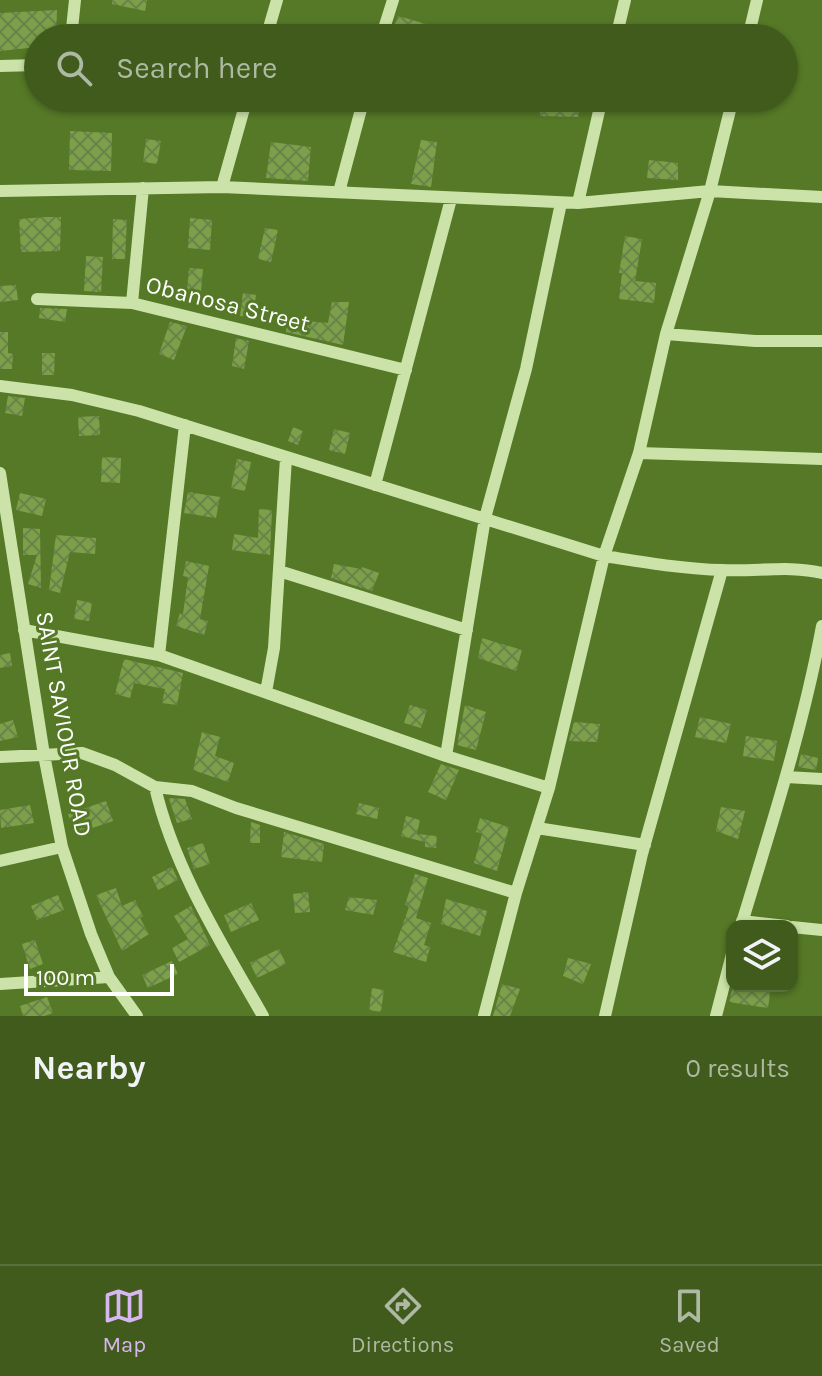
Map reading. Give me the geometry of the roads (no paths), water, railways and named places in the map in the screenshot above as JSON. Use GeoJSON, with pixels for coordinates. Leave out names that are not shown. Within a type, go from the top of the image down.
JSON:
{"type":"FeatureCollection","features":[{"type":"Feature","properties":{"kind":"street"},"geometry":{"type":"LineString","coordinates":[[72,24],[75,0]]}},
{"type":"Feature","properties":{"kind":"street"},"geometry":{"type":"LineString","coordinates":[[270,24],[277,0]]}},
{"type":"Feature","properties":{"kind":"street"},"geometry":{"type":"LineString","coordinates":[[385,24],[393,0]]}},
{"type":"Feature","properties":{"kind":"street"},"geometry":{"type":"LineString","coordinates":[[619,24],[625,0]]}},
{"type":"Feature","properties":{"kind":"street"},"geometry":{"type":"LineString","coordinates":[[751,24],[757,0]]}},
{"type":"Feature","properties":{"kind":"street"},"geometry":{"type":"LineString","coordinates":[[0,66],[24,65]]}},
{"type":"Feature","properties":{"kind":"street"},"geometry":{"type":"LineString","coordinates":[[222,187],[243,112]]}},
{"type":"Feature","properties":{"kind":"street"},"geometry":{"type":"LineString","coordinates":[[339,192],[360,112]]}},
{"type":"Feature","properties":{"kind":"street"},"geometry":{"type":"LineString","coordinates":[[578,203],[599,112]]}},
{"type":"Feature","properties":{"kind":"street"},"geometry":{"type":"LineString","coordinates":[[484,1016],[516,893],[549,788],[604,556],[639,453],[666,334],[710,191],[730,112]]}},
{"type":"Feature","properties":{"kind":"street"},"geometry":{"type":"LineString","coordinates":[[0,191],[222,187],[561,203],[710,191],[822,197]]}},
{"type":"Feature","properties":{"kind":"street"},"geometry":{"type":"LineString","coordinates":[[132,303],[143,188]]}},
{"type":"Feature","properties":{"kind":"street"},"geometry":{"type":"LineString","coordinates":[[375,485],[451,199]]}},
{"type":"Feature","properties":{"kind":"street"},"geometry":{"type":"LineString","coordinates":[[446,756],[485,518],[526,369],[561,203]]}},
{"type":"Feature","properties":{"kind":"street","name":"Obanosa Street"},"geometry":{"type":"LineString","coordinates":[[37,299],[132,303],[406,370]]}},
{"type":"Feature","properties":{"kind":"street"},"geometry":{"type":"LineString","coordinates":[[666,334],[755,341],[822,341]]}},
{"type":"Feature","properties":{"kind":"street"},"geometry":{"type":"LineString","coordinates":[[0,386],[72,395],[185,425],[604,556],[651,564],[722,570],[807,569],[822,573]]}},
{"type":"Feature","properties":{"kind":"street"},"geometry":{"type":"LineString","coordinates":[[159,655],[185,425]]}},
{"type":"Feature","properties":{"kind":"street"},"geometry":{"type":"LineString","coordinates":[[639,453],[822,459]]}},
{"type":"Feature","properties":{"kind":"street"},"geometry":{"type":"LineString","coordinates":[[266,692],[274,648],[286,458]]}},
{"type":"Feature","properties":{"kind":"street","name":"SAINT SAVIOUR ROAD"},"geometry":{"type":"LineString","coordinates":[[0,473],[44,755],[62,847],[109,977],[137,1016]]}},
{"type":"Feature","properties":{"kind":"street"},"geometry":{"type":"LineString","coordinates":[[605,1016],[645,845],[722,570]]}},
{"type":"Feature","properties":{"kind":"street"},"geometry":{"type":"LineString","coordinates":[[279,571],[467,630]]}},
{"type":"Feature","properties":{"kind":"street"},"geometry":{"type":"LineString","coordinates":[[742,920],[817,682],[822,626]]}},
{"type":"Feature","properties":{"kind":"street"},"geometry":{"type":"LineString","coordinates":[[24,630],[159,655],[446,756],[549,788]]}},
{"type":"Feature","properties":{"kind":"street"},"geometry":{"type":"LineString","coordinates":[[0,757],[82,753],[115,765],[155,787],[192,791],[236,808],[516,893]]}},
{"type":"Feature","properties":{"kind":"street"},"geometry":{"type":"LineString","coordinates":[[786,777],[822,779]]}},
{"type":"Feature","properties":{"kind":"street"},"geometry":{"type":"LineString","coordinates":[[155,787],[174,848],[263,1016]]}},
{"type":"Feature","properties":{"kind":"street"},"geometry":{"type":"LineString","coordinates":[[537,828],[645,845]]}},
{"type":"Feature","properties":{"kind":"street"},"geometry":{"type":"LineString","coordinates":[[0,861],[62,847]]}},
{"type":"Feature","properties":{"kind":"street"},"geometry":{"type":"LineString","coordinates":[[798,927],[822,930]]}},
{"type":"Feature","properties":{"kind":"street"},"geometry":{"type":"LineString","coordinates":[[0,984],[109,977]]}},
{"type":"Feature","properties":{"kind":"street"},"geometry":{"type":"LineString","coordinates":[[716,1016],[726,977]]}}]}
